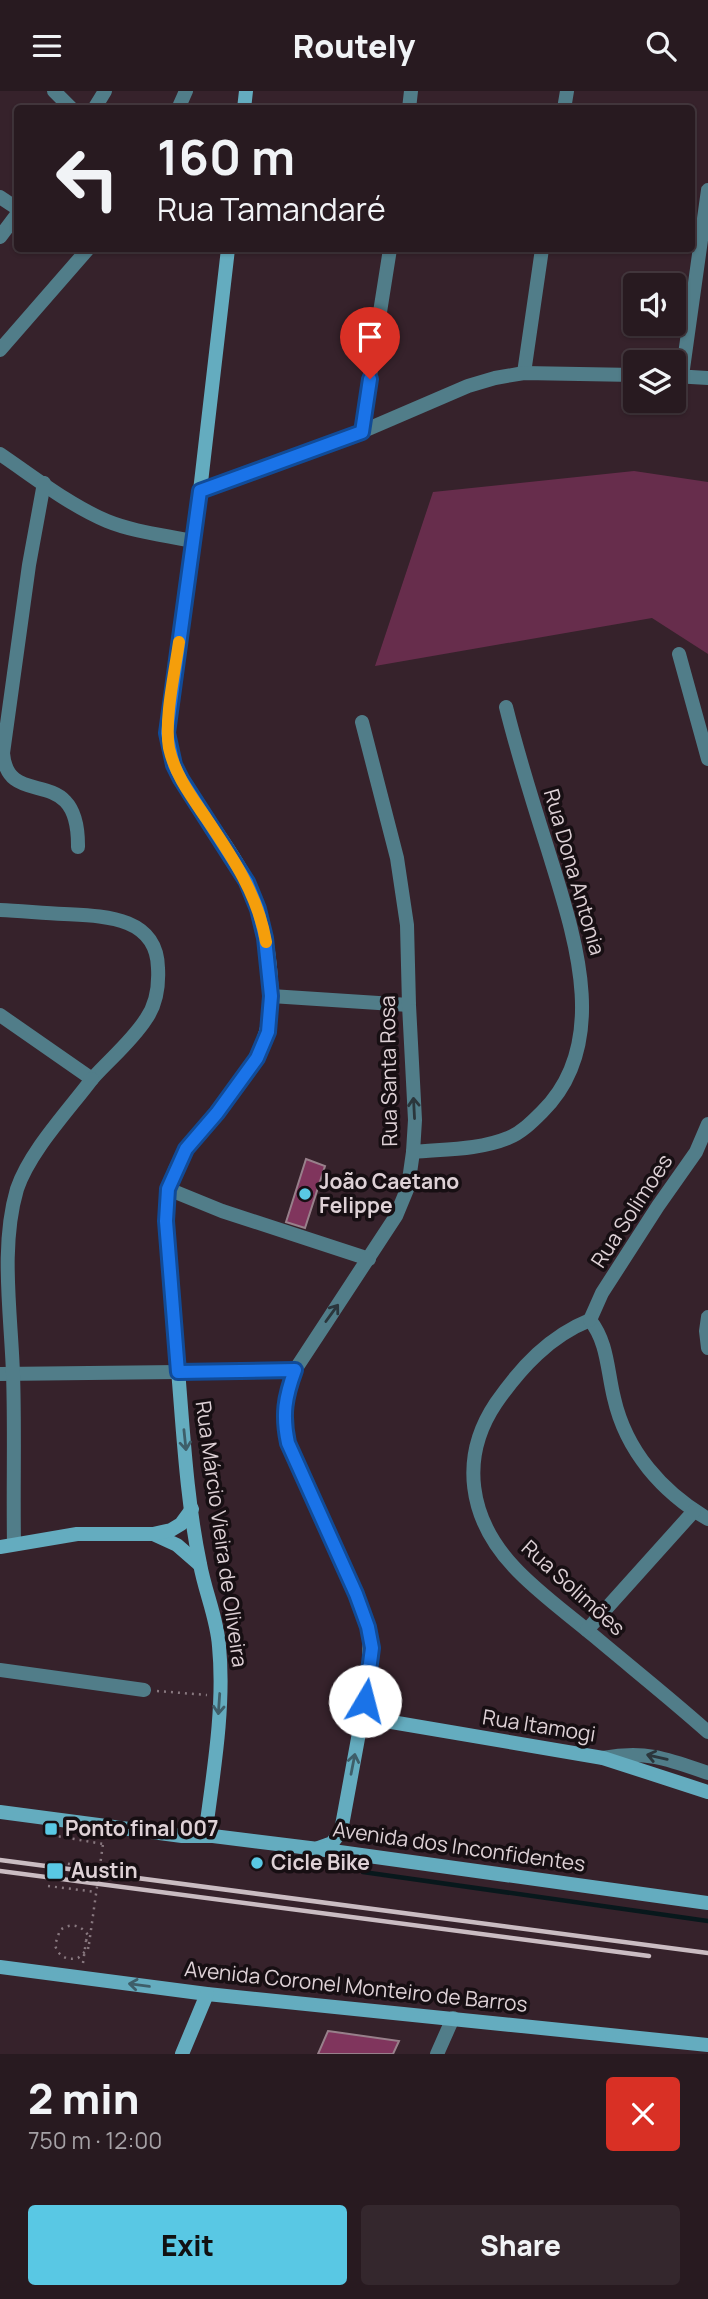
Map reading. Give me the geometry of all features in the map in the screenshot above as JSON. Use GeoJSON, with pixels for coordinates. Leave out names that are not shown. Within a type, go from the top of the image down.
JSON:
{"type":"FeatureCollection","features":[{"type":"Feature","properties":{"kind":"main road","name":"Rua Márcio Vieira de Oliveira"},"geometry":{"type":"LineString","coordinates":[[205,1836],[213,1779],[219,1696],[219,1644],[200,1565],[192,1509],[166,1221],[168,1189],[186,1149],[217,1113],[257,1058],[268,1032],[271,996],[265,938],[258,909],[247,882],[181,779],[169,748],[167,733],[200,491],[228,252]]}},
{"type":"Feature","properties":{"kind":"main road"},"geometry":{"type":"LineString","coordinates":[[178,1372],[295,1370]]}},
{"type":"Feature","properties":{"kind":"main road","name":"Rua Santa Rosa"},"geometry":{"type":"LineString","coordinates":[[295,1370],[287,1393],[283,1420],[288,1443],[359,1602],[370,1636],[371,1659],[341,1831]]}},
{"type":"Feature","properties":{"kind":"main road"},"geometry":{"type":"LineString","coordinates":[[7,1545],[77,1534],[153,1534],[181,1524],[192,1509]]}},
{"type":"Feature","properties":{"kind":"main road"},"geometry":{"type":"LineString","coordinates":[[153,1534],[177,1545],[200,1565]]}},
{"type":"Feature","properties":{"kind":"main road","name":"Rua Itamogi"},"geometry":{"type":"LineString","coordinates":[[362,1717],[603,1758]]}},
{"type":"Feature","properties":{"kind":"main road"},"geometry":{"type":"LineString","coordinates":[[603,1758],[708,1792]]}},
{"type":"Feature","properties":{"kind":"main road","name":"Avenida dos Inconfidentes"},"geometry":{"type":"LineString","coordinates":[[0,1812],[182,1836],[205,1836],[317,1849],[708,1903]]}},
{"type":"Feature","properties":{"kind":"main road"},"geometry":{"type":"LineString","coordinates":[[317,1849],[332,1843],[341,1831],[347,1844],[360,1855]]}},
{"type":"Feature","properties":{"kind":"main road","name":"Avenida Coronel Monteiro de Barros"},"geometry":{"type":"LineString","coordinates":[[0,1967],[207,1994],[708,2045]]}},
{"type":"Feature","properties":{"kind":"main road"},"geometry":{"type":"LineString","coordinates":[[182,2054],[207,1994]]}},
{"type":"Feature","properties":{"kind":"street"},"geometry":{"type":"LineString","coordinates":[[54,91],[68,105]]}},
{"type":"Feature","properties":{"kind":"street"},"geometry":{"type":"LineString","coordinates":[[682,350],[708,190]]}},
{"type":"Feature","properties":{"kind":"street"},"geometry":{"type":"LineString","coordinates":[[0,197],[14,208]]}},
{"type":"Feature","properties":{"kind":"street"},"geometry":{"type":"LineString","coordinates":[[0,237],[14,217]]}},
{"type":"Feature","properties":{"kind":"street"},"geometry":{"type":"LineString","coordinates":[[0,350],[85,252]]}},
{"type":"Feature","properties":{"kind":"street"},"geometry":{"type":"LineString","coordinates":[[362,432],[390,252]]}},
{"type":"Feature","properties":{"kind":"street"},"geometry":{"type":"LineString","coordinates":[[524,373],[542,252]]}},
{"type":"Feature","properties":{"kind":"street"},"geometry":{"type":"LineString","coordinates":[[200,491],[362,432],[495,377],[524,373],[623,375]]}},
{"type":"Feature","properties":{"kind":"street"},"geometry":{"type":"LineString","coordinates":[[686,377],[708,378]]}},
{"type":"Feature","properties":{"kind":"street"},"geometry":{"type":"LineString","coordinates":[[0,454],[105,520],[124,527],[193,541]]}},
{"type":"Feature","properties":{"kind":"street"},"geometry":{"type":"LineString","coordinates":[[44,484],[27,579],[3,753],[8,774],[16,781],[56,793],[67,801],[74,813],[78,847]]}},
{"type":"Feature","properties":{"kind":"street"},"geometry":{"type":"LineString","coordinates":[[679,655],[708,759]]}},
{"type":"Feature","properties":{"kind":"street","name":"Rua Dona Antonia"},"geometry":{"type":"LineString","coordinates":[[414,1151],[485,1145],[510,1137],[530,1124],[549,1105],[565,1083],[578,1049],[582,1013],[577,952],[506,707]]}},
{"type":"Feature","properties":{"kind":"street","name":"Rua Santa Rosa"},"geometry":{"type":"LineString","coordinates":[[295,1370],[402,1205],[414,1151],[407,925],[397,858],[362,722]]}},
{"type":"Feature","properties":{"kind":"street"},"geometry":{"type":"LineString","coordinates":[[0,911],[99,916],[120,920],[139,929],[153,944],[158,960],[159,980],[146,1019],[92,1079],[34,1156],[18,1187],[10,1218],[7,1251],[7,1545]]}},
{"type":"Feature","properties":{"kind":"street"},"geometry":{"type":"LineString","coordinates":[[271,996],[409,1005]]}},
{"type":"Feature","properties":{"kind":"street"},"geometry":{"type":"LineString","coordinates":[[0,1014],[92,1079]]}},
{"type":"Feature","properties":{"kind":"street","name":"Rua Solimoes"},"geometry":{"type":"LineString","coordinates":[[590,1320],[602,1293],[696,1152],[708,1124]]}},
{"type":"Feature","properties":{"kind":"street"},"geometry":{"type":"LineString","coordinates":[[168,1189],[222,1211],[369,1259]]}},
{"type":"Feature","properties":{"kind":"street"},"geometry":{"type":"LineString","coordinates":[[708,1317],[708,1347]]}},
{"type":"Feature","properties":{"kind":"street"},"geometry":{"type":"LineString","coordinates":[[590,1320],[604,1344],[614,1400],[636,1452],[653,1476],[674,1497],[708,1519]]}},
{"type":"Feature","properties":{"kind":"street","name":"Rua Solimões"},"geometry":{"type":"LineString","coordinates":[[590,1320],[572,1328],[544,1347],[507,1388],[488,1415],[477,1440],[472,1467],[480,1513],[501,1552],[515,1568],[708,1732]]}},
{"type":"Feature","properties":{"kind":"street"},"geometry":{"type":"LineString","coordinates":[[7,1374],[178,1372]]}},
{"type":"Feature","properties":{"kind":"street"},"geometry":{"type":"LineString","coordinates":[[587,1630],[694,1511]]}},
{"type":"Feature","properties":{"kind":"street"},"geometry":{"type":"LineString","coordinates":[[0,1670],[144,1690]]}},
{"type":"Feature","properties":{"kind":"street","name":"Rua Itamogi"},"geometry":{"type":"LineString","coordinates":[[603,1758],[640,1753],[708,1773]]}},
{"type":"Feature","properties":{"kind":"street"},"geometry":{"type":"LineString","coordinates":[[437,2054],[453,2018]]}},
{"type":"Feature","properties":{"kind":"path"},"geometry":{"type":"LineString","coordinates":[[171,1692],[219,1696]]}},
{"type":"Feature","properties":{"kind":"path"},"geometry":{"type":"LineString","coordinates":[[35,1832],[103,1844],[89,1944],[83,1956],[73,1960],[63,1957],[56,1949],[55,1939],[60,1930],[74,1925],[88,1935],[86,1941],[81,1977]]}},
{"type":"Feature","properties":{"kind":"path"},"geometry":{"type":"LineString","coordinates":[[54,1862],[100,1868]]}},
{"type":"Feature","properties":{"kind":"path"},"geometry":{"type":"LineString","coordinates":[[48,1886],[96,1892]]}},
{"type":"Feature","properties":{"kind":"shaded area"},"geometry":{"type":"Polygon","coordinates":[[[634,471],[708,482],[708,654],[652,618],[375,666],[433,492],[634,471]]]}},
{"type":"Feature","properties":{"kind":"building","name":"João Caetano Felippe"},"geometry":{"type":"Polygon","coordinates":[[[306,1159],[325,1166],[305,1228],[286,1222],[306,1159]]]}},
{"type":"Feature","properties":{"kind":"building"},"geometry":{"type":"Polygon","coordinates":[[[328,2031],[399,2041],[393,2054],[318,2054],[328,2031]]]}},
{"type":"Feature","properties":{"kind":"waterway"},"geometry":{"type":"LineString","coordinates":[[363,1872],[708,1921]]}},
{"type":"Feature","properties":{"kind":"railway"},"geometry":{"type":"LineString","coordinates":[[0,1860],[708,1953]]}},
{"type":"Feature","properties":{"kind":"railway"},"geometry":{"type":"LineString","coordinates":[[0,1871],[649,1956]]}},
{"type":"Feature","properties":{"kind":"slow traffic"},"geometry":{"type":"LineString","coordinates":[[179,642],[167,733],[169,748],[174,765],[188,792],[247,882],[258,909],[266,942]]}},
{"type":"Feature","properties":{"kind":"place","name":"João Caetano Felippe"},"geometry":{"type":"Point","coordinates":[305,1194]}},
{"type":"Feature","properties":{"kind":"place","name":"Ponto final 007"},"geometry":{"type":"Point","coordinates":[51,1829]}},
{"type":"Feature","properties":{"kind":"place","name":"Cicle Bike"},"geometry":{"type":"Point","coordinates":[257,1863]}},
{"type":"Feature","properties":{"kind":"place","name":"Austin"},"geometry":{"type":"Point","coordinates":[55,1871]}},
{"type":"Feature","properties":{"kind":"route"},"geometry":{"type":"LineString","coordinates":[[365,1701],[372,1648],[368,1627],[356,1594],[288,1443],[283,1420],[287,1393],[295,1370],[178,1372],[166,1221],[168,1189],[174,1170],[186,1149],[217,1113],[257,1058],[268,1032],[271,983],[265,938],[258,909],[247,882],[181,779],[174,765],[167,733],[200,491],[362,432],[370,379]]}}]}
